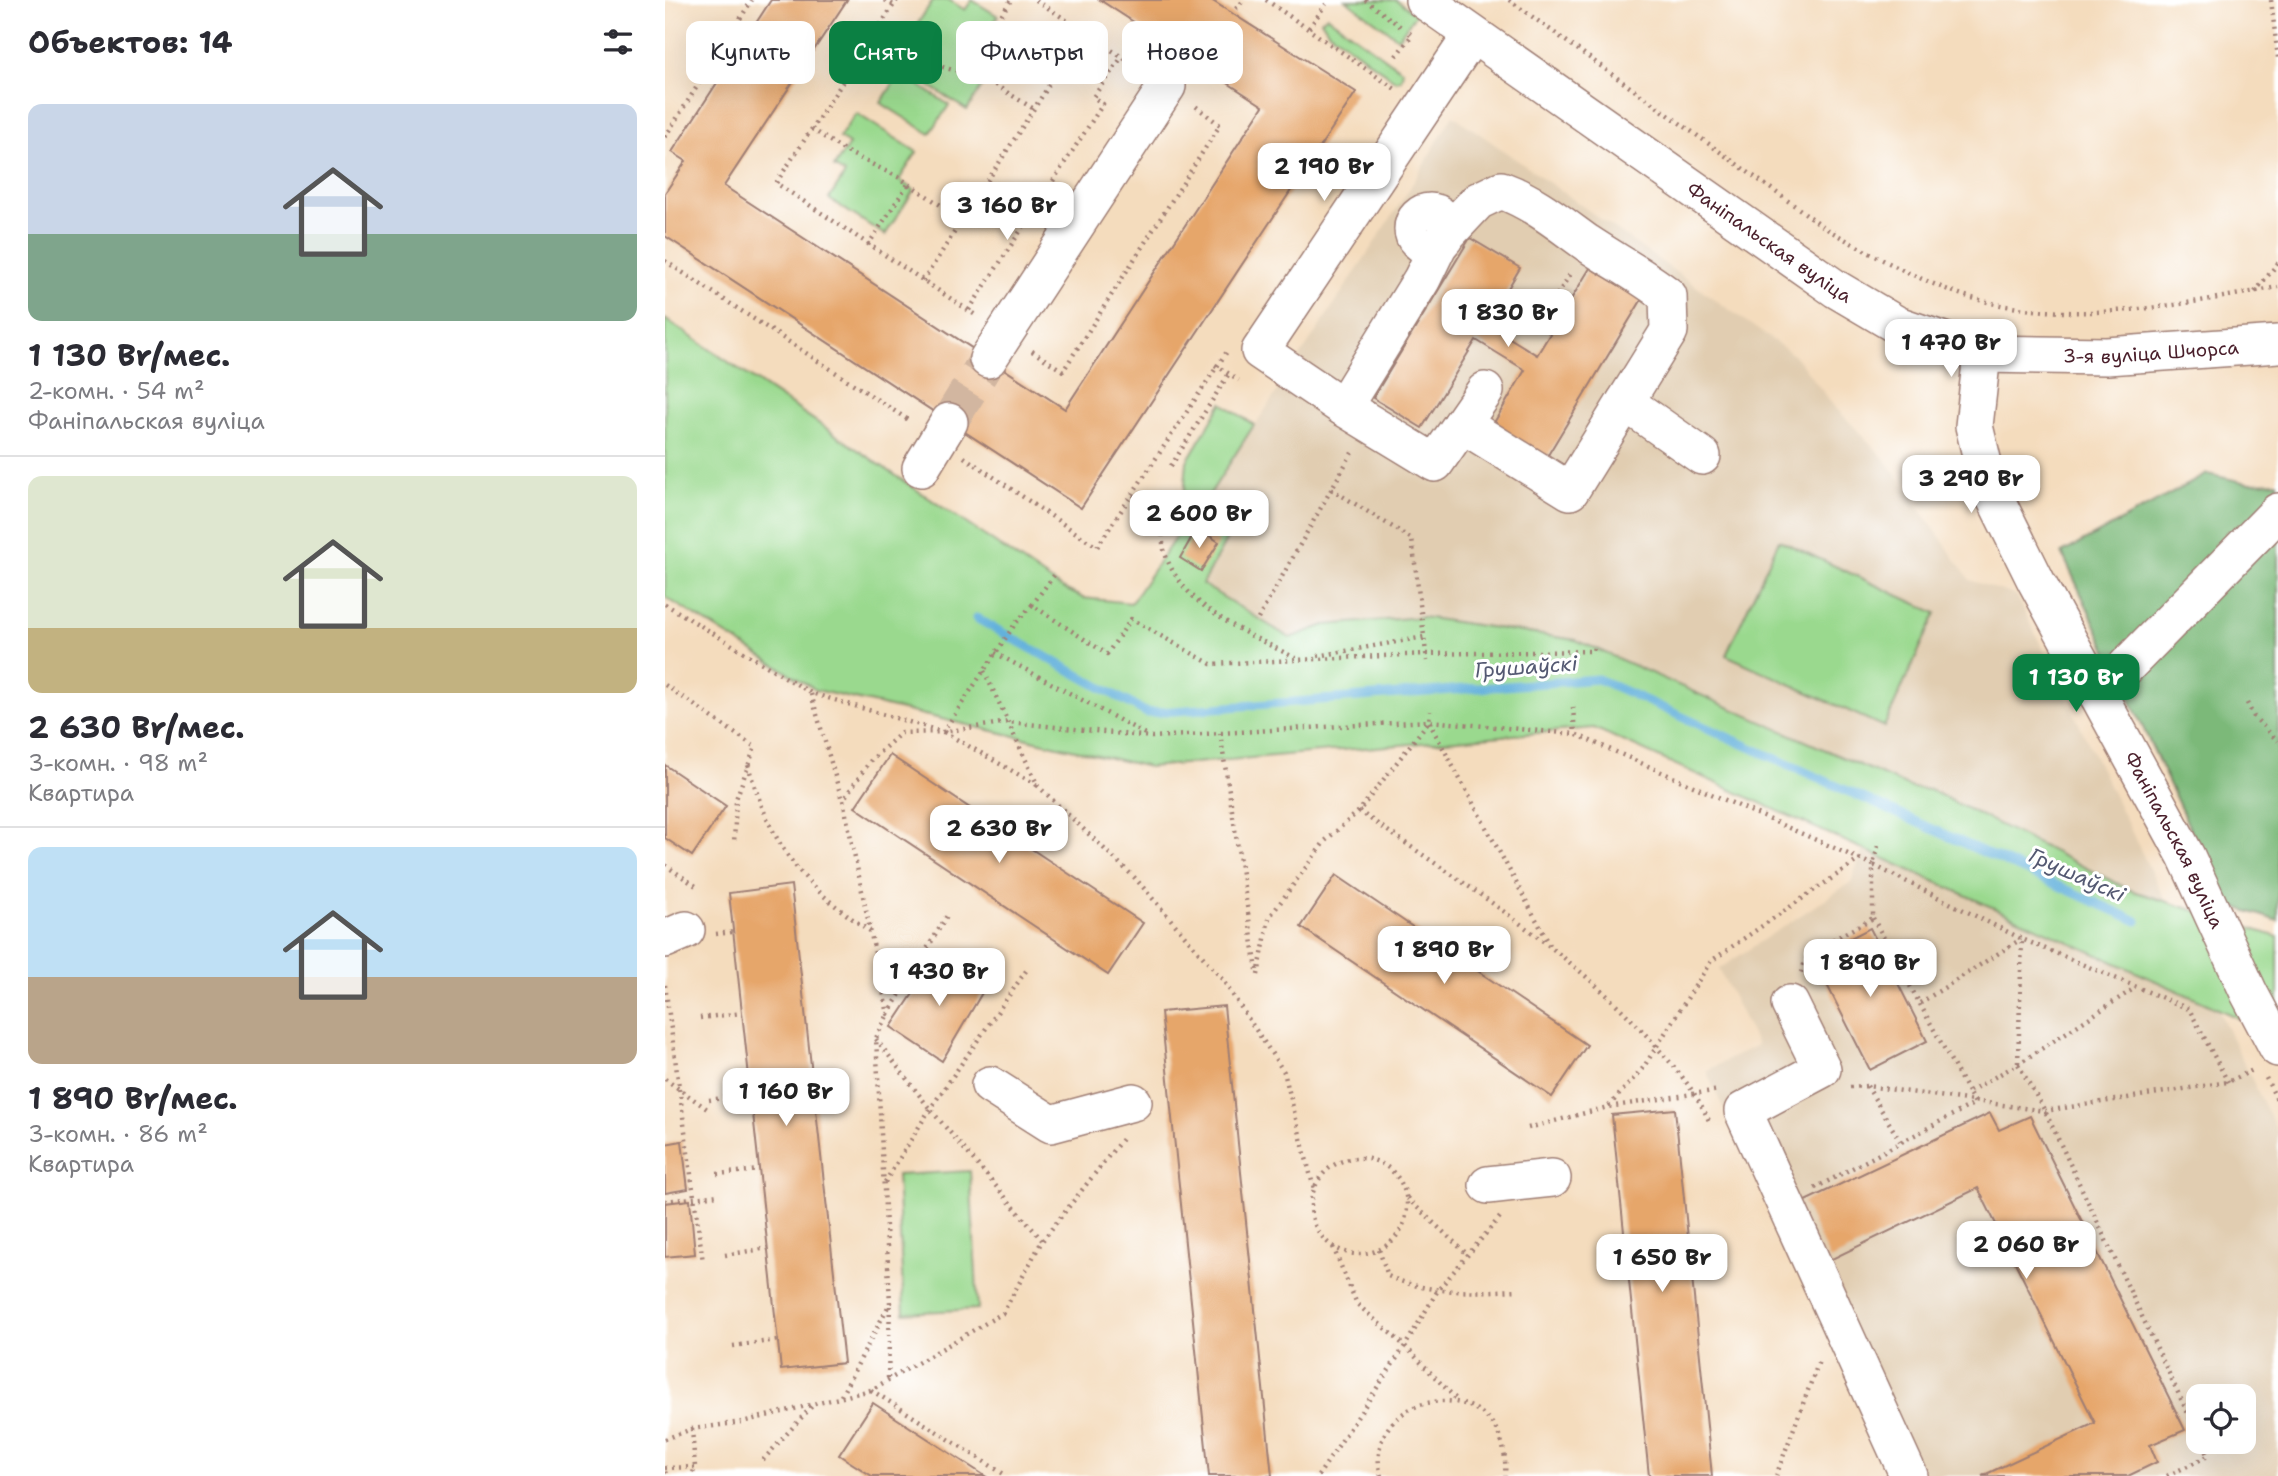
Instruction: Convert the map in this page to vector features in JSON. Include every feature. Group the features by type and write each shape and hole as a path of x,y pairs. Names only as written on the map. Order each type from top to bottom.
{"street":[{"name":"Фаніпальская вуліца","path":"1424,0 1836,289 1897,325 1983,354 1974,426 1988,484 2186,856 2249,993 2278,1048"},
{"path":"1472,35 1243,353 1436,463 1485,391"},
{"path":"988,359 1167,86"},
{"path":"1356,415 1422,279 1435,233 1478,201 1500,190 1526,199 1668,296 1669,331 1570,491 1462,424"},
{"name":"3-я вуліца Шчорса","path":"1983,354 2107,356 2278,344"},
{"path":"1625,402 1702,456"},
{"path":"2098,695 2278,512"},
{"path":"1790,1004 1822,1069 1743,1111 1909,1476"},
{"path":"990,1085 1051,1124 1133,1102"},
{"path":"1495,1199 1552,1178"}],"path":[{"path":"665,137 752,0"},
{"path":"883,21 895,3 885,0"},
{"path":"997,21 1011,0"},
{"path":"1231,14 1244,0"},
{"path":"1266,0 1403,94"},
{"path":"1365,0 1412,35 1397,56"},
{"path":"1509,0 1827,229 1873,255 1946,289 1978,299 2045,312 2122,311 2278,288"},
{"path":"2271,0 2278,58"},
{"path":"1309,28 1326,4"},
{"path":"969,310 1103,104 1093,97 1122,57"},
{"path":"776,183 841,84"},
{"path":"993,84 1034,109"},
{"path":"923,281 1050,84"},
{"path":"812,128 845,150 909,184 963,220"},
{"path":"869,245 909,184"},
{"path":"1543,318 1589,244"},
{"path":"665,261 936,443 1097,547 1215,365 1243,353"},
{"path":"2255,292 2278,263"},
{"path":"1487,324 1543,318"},
{"path":"1543,318 1550,334"},
{"path":"1171,466 1243,353"},
{"path":"1258,619 1331,489 1356,415"},
{"path":"1331,489 1412,539 1427,661"},
{"path":"1133,495 1162,513 1165,555 1180,581 1200,605 1299,660 1424,637"},
{"path":"943,732 1015,624 1055,574"},
{"path":"665,604 811,693 943,732 1038,786 1135,877 1222,979 1284,1072 1314,1189"},
{"path":"1032,605 1107,654 1131,619 1211,664 1426,654 1593,650"},
{"path":"995,653 1151,737"},
{"path":"984,671 1038,786"},
{"path":"665,685 755,747 736,799 734,844"},
{"path":"811,693 842,800 888,1014"},
{"path":"2246,703 2254,717 2278,741"},
{"path":"1573,707 1575,733"},
{"path":"1220,733 1258,975 1269,918 1325,841 1359,811 1429,721 1430,711"},
{"path":"842,800 871,760 901,733 943,732 1008,722 1151,737 1429,721 1575,733 1860,859 2022,939 2189,1009 2228,1082"},
{"path":"1429,721 1551,945"},
{"path":"748,765 762,812 783,851 830,904 871,932"},
{"path":"1359,811 1551,945 1629,1016 1697,1094"},
{"path":"1878,846 1873,865 1873,918 1975,1103"},
{"path":"1608,1107 1657,1047 1711,961 1860,859"},
{"path":"665,865 696,886"},
{"path":"888,1378 890,1303 876,1038 949,914"},
{"path":"1790,1004 1808,953 1873,918"},
{"path":"1920,1003 2022,939"},
{"path":"2022,939 2018,1064 2045,1111 2186,1410"},
{"path":"876,958 919,985"},
{"path":"884,1184 930,1109 1028,968"},
{"path":"665,985 703,1262"},
{"path":"1968,1092 2018,1064 2136,988"},
{"path":"700,1018 742,1013"},
{"path":"876,1038 930,1109 1042,1241"},
{"path":"1843,1087 1867,1086 2045,1111 2228,1082 2260,1066 2278,1102"},
{"path":"665,1079 710,1111"},
{"path":"1867,1086 1900,1141"},
{"path":"1528,1128 1608,1107 1721,1090"},
{"path":"709,1100 751,1094"},
{"path":"1787,1204 1975,1103"},
{"path":"665,1439 692,1429 742,1423 871,1390 1003,1313 1042,1241 1124,1137"},
{"path":"1350,1158 1365,1158 1392,1171 1402,1184 1406,1198 1407,1214 1392,1241 1379,1250 1364,1254 1348,1253 1332,1246 1321,1235 1313,1221 1311,1205 1314,1189 1322,1175 1334,1164 1350,1158"},
{"path":"717,1174 759,1170"},
{"path":"665,1201 719,1195"},
{"path":"1406,1198 1468,1255"},
{"path":"1318,1476 1405,1346 1438,1290 1468,1255 1495,1199"},
{"path":"1332,1246 1357,1304 1405,1346 1458,1401"},
{"path":"725,1255 768,1248"},
{"path":"1379,1250 1388,1276 1406,1285 1438,1290 1519,1290"},
{"path":"840,1398 890,1303"},
{"path":"733,1346 778,1340"},
{"path":"1776,1476 1822,1353"},
{"path":"871,1390 1007,1476"},
{"path":"1381,1476 1380,1451 1387,1432 1400,1415 1417,1404 1437,1399 1458,1401 1476,1408 1491,1421 1501,1438 1506,1457 1505,1476"},
{"path":"763,1460 813,1405"},
{"path":"692,1429 695,1467 692,1476"},
{"path":"2167,1476 2208,1456 2207,1454"},
{"path":"666,1472 695,1467"}],"shaded area":[{"path":"1453,115 1795,356 1835,407 1886,460 1970,580 2017,596 2278,1133 2278,1476 1896,1476 1706,1071 1757,1045 1719,969 1851,882 1863,849 1601,731 1600,650 1576,640 1422,617 1325,625 1290,639 1202,584 1239,517 1208,497 1407,193"}],"green space":[{"path":"933,0 949,0 965,10 972,0 998,16 995,21 956,21 956,84 984,84 967,110 927,84 942,84 942,21 919,21"},
{"path":"1346,0 1396,0 1416,14 1398,38"},
{"path":"1327,16 1403,71 1401,79 1396,81 1328,31 1321,20"},
{"path":"893,84 917,84 949,105 930,134 881,103"},
{"path":"856,113 917,152 899,180 914,190 885,235 829,199 845,174 834,167 849,144 839,138"},
{"path":"665,319 1060,587 1083,598 1131,603 1181,529 1187,461 1222,403 1254,425 1208,497 1239,517 1202,584 1290,638 1325,625 1422,617 1576,640 1912,788 1930,790 2130,890 2278,937 2278,1036 1594,728 1149,767 816,690 665,597"},
{"path":"2207,474 2248,483 2278,482 2278,921 2225,904 2062,553"},
{"path":"1779,540 1936,613 1884,727 1726,655"},
{"path":"970,1171 978,1309 904,1313 897,1175"}],"building":[{"path":"771,0 847,0 833,21 829,21 829,27 815,48 815,21 757,21"},
{"path":"1100,0 1211,0 1356,92 1081,508 665,236 665,193 686,161 672,152 716,84 791,84 724,186 1065,409 1263,106 1229,84 1243,84 1243,21 1132,21"},
{"path":"1470,238 1520,268 1487,324 1537,355 1590,268 1642,299 1545,460 1491,428 1525,370 1476,340 1422,428 1373,398"},
{"path":"1197,528 1219,542 1201,571 1180,558"},
{"path":"890,755 1143,923 1108,975 855,807"},
{"path":"665,765 726,806 692,856 665,838"},
{"path":"1336,875 1587,1045 1552,1097 1301,927"},
{"path":"791,885 844,1363 781,1370 729,893"},
{"path":"1870,928 1927,1041 1870,1070 1813,957"},
{"path":"938,956 986,986 942,1061 891,1027"},
{"path":"1224,1006 1272,1476 1209,1476 1161,1012"},
{"path":"1675,1109 1712,1476 1649,1476 1612,1115"},
{"path":"1990,1113 1999,1130 2030,1116 2185,1430 2150,1445 2157,1462 2128,1476 1982,1476 2095,1423 1978,1188 1830,1260 1803,1202"},
{"path":"682,1141 688,1189 665,1193 665,1144"},
{"path":"690,1200 695,1254 665,1257 665,1203"},
{"path":"873,1403 985,1476 872,1476 839,1455"}],"waterway":[{"name":"Грушаўскі","path":"976,618 1147,713 1598,679 2137,921"}],"tunnel":[{"path":"949,422 988,359"}]}
